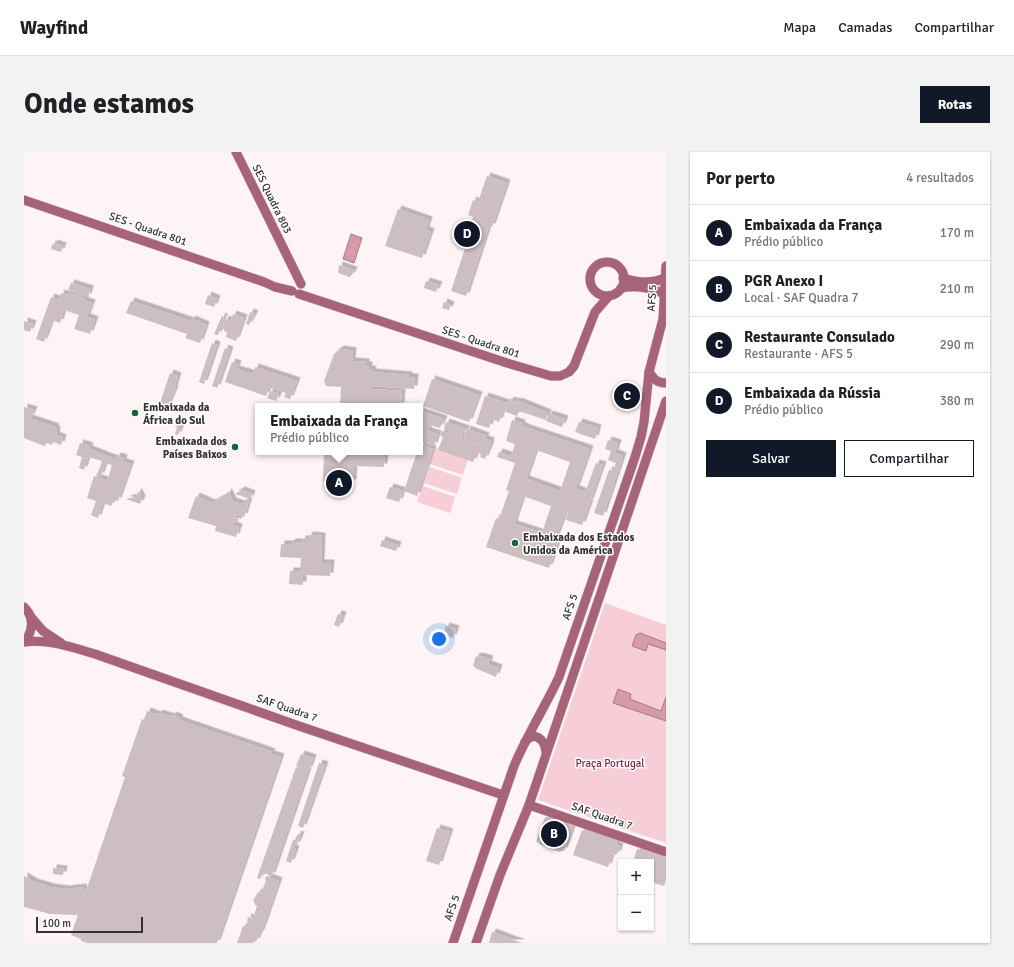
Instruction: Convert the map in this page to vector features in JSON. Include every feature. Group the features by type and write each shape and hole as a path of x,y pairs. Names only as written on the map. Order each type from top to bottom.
{"street":[{"name":"SES Quadra 803","path":"236,152 287,257 297,288"},
{"name":"SES - Quadra 801","path":"24,200 264,282 297,288 324,302 507,363 551,376 560,376 569,372 574,366 595,312 609,296"},
{"path":"606,262 616,265 620,269 623,278 621,288 616,293 609,296 601,295 592,288 590,274 595,266 606,262"},
{"name":"AFS 5","path":"453,943 503,795 522,746 545,706 559,676 635,457 644,422 649,372 663,319 666,266"},
{"path":"623,278 637,282 652,283 665,278"},
{"path":"621,288 632,286 647,287 664,294"},
{"name":"SES - Quadra 801","path":"592,288 595,312"},
{"path":"649,372 653,379 658,383 666,383"},
{"path":"476,943 500,875 529,805 666,401"},
{"name":"SAF Quadra 7","path":"24,607 44,631 62,644"},
{"path":"24,642 29,637 32,630 30,616"},
{"name":"SAF Quadra 7","path":"24,642 36,640 62,644 95,654 503,795"},
{"path":"522,746 532,737 538,738 545,744 546,754"},
{"name":"SAF Quadra 7","path":"529,805 666,852"}],"green space":[{"path":"436,448 468,459 463,475 430,464"},
{"path":"430,467 462,478 457,494 424,483"},
{"path":"423,486 455,497 450,513 417,502"},
{"name":"Praça Portugal","path":"605,603 666,625 666,843 538,800"}],"shaded area":[{"path":"351,234 362,238 354,263 343,259"},
{"path":"640,633 666,643 666,650 648,644 646,651 632,646 636,635"},
{"path":"618,689 631,694 630,699 661,711 666,697 666,721 613,703"}],"building":[{"path":"487,176 507,183 492,227 489,226 466,296 451,291 474,221 472,220 473,217 468,215 473,200 478,202"},
{"path":"398,209 429,220 426,230 431,232 422,258 385,246"},
{"path":"54,243 63,246 61,252 51,249 52,244 54,245"},
{"path":"339,265 354,270 352,275 350,277 338,273"},
{"path":"426,281 439,285 436,292 424,288"},
{"path":"71,283 90,289 88,297 81,294 80,297 86,299 85,301 92,303 87,317 95,320 90,334 74,329 79,315 64,310 60,323 52,320 44,342 36,339 51,297 59,300 61,293 75,295 76,292 68,290"},
{"path":"208,295 217,299 214,307 205,304"},
{"path":"131,301 191,321 192,319 206,325 200,343 185,338 187,334 126,313"},
{"path":"444,302 451,305 449,310 442,308"},
{"path":"250,312 255,314 249,325 246,324"},
{"path":"233,314 244,318 236,341 226,337 227,332 222,329 225,319 231,321"},
{"path":"222,316 224,317 218,335 214,334"},
{"path":"24,321 33,324 30,332 24,330"},
{"path":"212,343 217,345 204,384 199,382"},
{"path":"225,348 230,350 217,388 212,386"},
{"path":"342,349 353,351 352,361 366,362 366,365 369,365 369,369 373,369 372,372 409,375 409,377 415,377 414,389 372,386 372,389 402,391 401,403 340,403 341,387 326,386 324,381 334,354"},
{"path":"232,362 238,364 236,369 253,374 255,367 297,381 290,399 284,397 286,393 269,387 266,396 225,382"},
{"path":"170,373 178,376 175,389 168,406 160,403"},
{"path":"432,379 479,395 469,422 423,406"},
{"path":"627,388 627,391 637,395 635,402 632,401 631,403 623,401"},
{"path":"270,391 279,394 276,401 267,398"},
{"path":"485,396 506,403 499,422 492,419 489,428 476,424"},
{"path":"510,400 518,401 548,413 546,420 519,411 517,416 506,412 506,410 504,410 507,402 509,403"},
{"path":"24,407 34,410 29,418 56,427 56,435 63,438 61,445 53,442 52,445 47,443 44,446 24,438"},
{"path":"423,412 444,419 440,428 430,425 428,431 438,434 434,446 423,442"},
{"path":"549,414 565,419 562,427 546,421"},
{"path":"512,420 522,423 521,425 527,428 590,449 576,489 585,493 596,463 603,465 590,502 583,499 584,495 581,503 583,500 590,503 582,525 566,520 568,512 566,511 556,538 559,539 549,568 486,547 496,518 499,519 509,491 506,490 515,463 497,457 499,452 511,456 515,444 506,441","holes":["536,450 570,462 560,491 526,479","523,496 551,506 542,533 514,524"]},
{"path":"178,421 183,422 178,435 175,434 177,427 174,426 177,426"},
{"path":"446,422 466,429 464,435 454,433 463,436 462,440 479,446 481,449 482,446 464,439 467,429 486,436 485,439 491,441 491,444 485,459 480,457 481,454 477,452 473,462 438,450 443,437 440,436 442,431 450,433 451,431 444,428"},
{"path":"579,422 598,428 595,439 575,432"},
{"path":"608,440 618,443 615,453 623,456 603,516 594,513 609,470 613,471 616,463 608,460 611,451 605,449"},
{"path":"80,443 90,446 89,449 115,459 117,456 124,458 123,462 131,464 118,501 114,500 111,506 103,503 98,518 91,515 96,501 87,498 94,476 107,481 112,465 105,463 101,476 97,475 102,461 88,457 84,470 79,468 82,457 76,455"},
{"path":"423,445 433,449 417,496 404,491 416,455 423,455"},
{"path":"324,455 385,455 384,467 354,466 353,483 323,481"},
{"path":"390,487 403,491 399,502 386,498"},
{"path":"242,490 252,494 250,499 235,494"},
{"path":"138,491 142,499 140,504 126,499 136,497"},
{"path":"228,491 233,501 241,504 249,500 244,517 236,514 235,518 239,519 238,522 234,521 232,525 239,527 236,537 215,531 216,526 188,518 196,496 212,503 227,495"},
{"path":"309,535 322,536 321,563 331,563 330,576 303,575 303,585 289,584 290,571 300,571 301,558 280,557 281,544 302,542 302,539 308,539"},
{"path":"382,540 398,545 396,551 380,546"},
{"path":"338,614 343,615 339,627 334,625"},
{"path":"446,626 456,629 453,638 443,634"},
{"path":"476,656 490,659 488,664 499,668 496,677 473,666"},
{"path":"147,711 158,715 159,713 172,717 173,715 180,718 179,720 272,752 271,754 281,757 217,943 87,943 71,935 78,915 50,914 24,907 24,876 34,882 51,887 66,889 83,887 85,894 125,777 122,776 142,719 144,720"},
{"path":"301,754 313,758 309,770 296,766"},
{"path":"319,763 325,765 303,828 298,826"},
{"path":"296,767 308,771 272,876 263,873 260,879 257,878"},
{"path":"549,816 570,824 573,827 564,851 560,852 536,842 545,817 548,818"},
{"path":"437,828 450,832 439,865 426,861"},
{"path":"582,830 617,842 616,845 620,846 618,853 613,856 613,852 608,867 573,855"},
{"path":"298,834 301,835 297,845 294,844 293,848 296,849 291,863 286,861 293,840 295,840"},
{"path":"637,849 666,858 666,880 664,886 654,883 654,859 634,859"},
{"path":"53,868 64,869 63,875 53,874"},
{"path":"266,876 279,881 261,933 256,942 237,943 243,926 245,926 246,923 251,924 247,921 248,917 253,919 257,906 253,901 258,892 261,894"},
{"path":"492,932 522,943 489,943"}],"place":[{"name":"Embaixada da Rússia","path":"467,234"},
{"name":"Restaurante Consulado","path":"627,396"},
{"name":"Embaixada da África do Sul","path":"135,413"},
{"name":"Embaixada dos Países Baixos","path":"235,447"},
{"name":"Embaixada da França","path":"339,483"},
{"name":"Embaixada dos Estados Unidos da América","path":"515,543"},
{"name":"PGR Anexo I","path":"554,834"}]}
